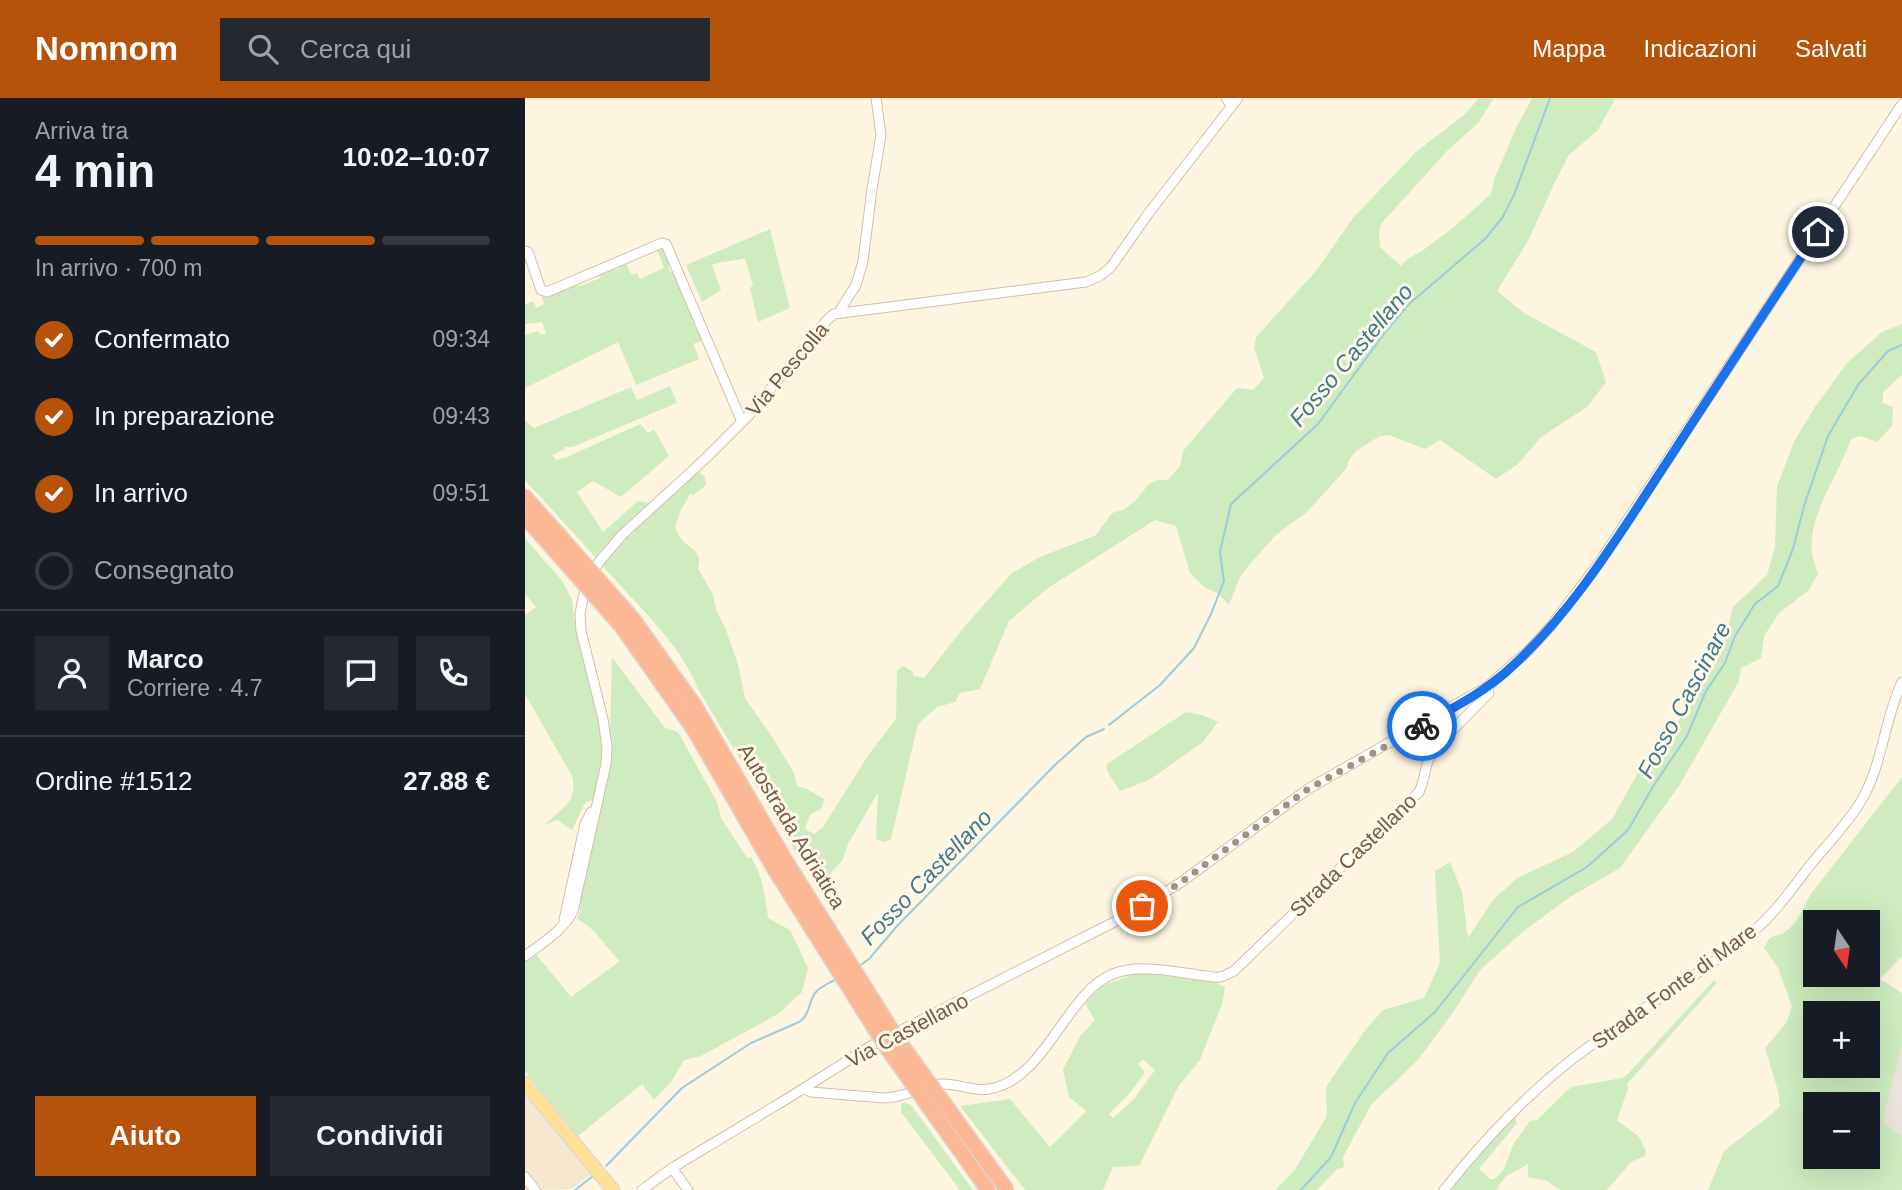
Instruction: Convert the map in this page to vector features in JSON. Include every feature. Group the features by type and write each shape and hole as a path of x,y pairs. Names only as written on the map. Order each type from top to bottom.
{"highway":[{"name":"Autostrada Adriatica","path":"525,496 554,539 628,623 781,866 898,1040 1006,1190"},
{"name":"Autostrada Adriatica","path":"525,517 554,539"},
{"name":"Autostrada Adriatica","path":"781,866 887,1048 988,1190"}],"main road":[{"path":"525,1083 613,1190"}],"street":[{"path":"839,312 856,285 863,261 881,135 876,98"},
{"name":"Via Pescolla","path":"525,956 563,924 585,824 595,809 606,764 607,738 581,631 580,614 583,597 599,562 622,534 743,422 827,320 839,312 1086,282 1100,276 1111,267 1232,101"},
{"name":"Strada Castellano","path":"1180,883 1308,789 1488,686 1541,638 1601,560 1902,104"},
{"path":"525,251 528,252 541,290 547,292 662,243 666,244 743,422"},
{"name":"Strada Fonte di Mare","path":"1444,1190 1515,1107 1572,1059 1748,936 1775,909 1857,808 1870,787 1879,764 1893,702 1902,682"},
{"name":"Strada Castellano","path":"804,1089 811,1093 895,1098 938,1084 958,1085 976,1090 991,1089 1028,1067 1047,1047 1087,993 1113,974 1135,969 1219,977 1234,971 1419,792 1423,784 1426,761 1433,750 1489,693 1488,686"},
{"name":"Via Castellano","path":"642,1190 672,1168 874,1044 1124,917 1180,883"},
{"path":"672,1168 688,1190"},
{"path":"525,1177 535,1190"}],"shaded area":[{"path":"1902,1047 1902,1135 1884,1124"},
{"path":"525,1090 593,1173 571,1189 525,1190"}],"green space":[{"path":"1479,98 1494,98 1478,123 1447,151 1381,224 1380,247 1401,266 1454,227 1491,194 1494,180 1516,128 1532,98 1616,98 1597,131 1569,155 1528,241 1497,291 1524,313 1596,352 1606,382 1587,407 1541,437 1518,464 1496,479 1440,440 1425,449 1389,435 1380,436 1356,451 1346,469 1307,512 1277,534 1249,565 1240,577 1229,605 1190,573 1176,526 1155,520 1048,588 1009,621 980,689 960,693 955,702 937,707 918,724 891,839 884,842 876,839 878,792 848,844 842,861 817,888 681,657 656,624 603,566 617,544 698,471 705,477 706,485 694,495 690,494 675,527 682,540 698,556 698,568 713,595 738,664 745,698 794,773 797,786 824,799 822,808 810,815 805,829 814,834 823,827 869,754 896,719 897,670 904,666 913,672 914,676 924,678 964,627 1012,573 1040,557 1096,535 1112,513 1123,510 1135,501 1149,484 1157,480 1168,480 1180,466 1183,451 1237,388 1253,390 1264,378 1254,348 1256,337 1316,271 1353,218 1416,152 1465,114"},
{"path":"770,229 790,308 758,322 750,288 753,285 745,258 712,265 721,290 702,302 686,265"},
{"path":"660,247 665,248 672,264 668,266 670,272 675,273 703,340 693,344 699,359 636,385 618,342 525,388 525,335 538,331 540,335 546,333 542,322 525,324 525,305 533,301 536,308 544,304 542,297 577,282 580,286 600,278 598,273 613,267 615,270 620,268 619,264","holes":["657,250 664,268 640,279 637,273 631,275 626,262"]},
{"path":"1902,324 1902,375 1883,392 1883,403 1893,407 1892,426 1877,442 1861,436 1851,439 1815,523 1812,553 1818,574 1808,591 1780,612 1764,636 1761,658 1741,668 1739,681 1679,786 1620,868 1570,897 1525,930 1480,970 1418,1060 1371,1105 1343,1157 1344,1167 1337,1169 1317,1190 1275,1190 1294,1171 1327,1116 1326,1087 1366,1029 1383,1010 1424,998 1440,963 1435,871 1450,862 1462,892 1468,938 1493,900 1517,878 1573,852 1612,819 1639,771 1681,717 1685,699 1699,673 1723,645 1733,607 1767,575 1775,547 1777,486 1795,440 1847,363 1882,332"},
{"path":"670,386 677,403 572,447 565,447 552,455 556,460 567,457 640,424 648,433 654,429 669,456 621,497 593,481 577,492 603,532 638,501 650,503 596,558 525,480 525,420 534,428 631,387 637,400"},
{"path":"525,538 562,581 572,600 576,634 601,728 600,764 593,800 585,803 572,830 557,820 545,825 567,804 574,785 572,776 525,694 525,615 536,607 525,594"},
{"path":"612,657 665,728 678,732 717,802 721,818 747,858 751,857 755,864 763,887 768,918 790,930 808,968 802,992 778,1014 701,1056 684,1060 671,1082 654,1100 642,1084 578,1136 525,1071 525,961 535,953 571,997 620,961 595,933 577,919 609,774"},
{"path":"1186,712 1218,722 1203,742 1149,780 1120,791 1107,771 1107,764"},
{"path":"1902,777 1902,956 1880,979 1902,993 1902,1047 1884,1124 1902,1135 1902,1190 1708,1190 1724,1151 1780,1106 1765,1048 1787,1022 1792,1006 1778,968 1764,948 1771,938 1793,925 1810,895"},
{"path":"1134,974 1153,974 1216,983 1225,987 1222,1004 1200,1060 1178,1087 1139,1166 1113,1167 1103,1190 1025,1190 960,1106 1010,1099 1050,1147 1086,1111 1069,1097 1063,1069 1081,1035 1095,1020 1085,1003 1102,986","holes":["1143,1059 1155,1070 1134,1099 1113,1118 1109,1114 1144,1074 1138,1064"]},
{"path":"1714,980 1717,983 1627,1084 1628,1089 1617,1120 1639,1137 1646,1151 1645,1156 1631,1162 1607,1190 1560,1190 1547,1181 1528,1177 1528,1164 1505,1177 1496,1190 1451,1190 1513,1116 1517,1123 1479,1169 1490,1179 1503,1171 1513,1145 1530,1121 1537,1120 1571,1087 1627,1075"},
{"path":"904,1102 911,1105 973,1190 960,1190 901,1112"}],"waterway":[{"name":"Fosso Castellano","path":"1109,725 1160,685 1194,648 1224,581 1220,552 1231,504 1318,424 1409,304 1485,239 1502,218 1514,195 1550,98"},
{"name":"Fosso Cascinare","path":"1301,1190 1331,1157 1355,1103 1388,1053 1435,1012 1518,907 1587,867 1628,830 1687,736 1706,691 1725,663 1735,636 1755,604 1778,586 1793,549 1804,506 1828,436 1858,385 1888,351 1902,345"},
{"name":"Fosso Castellano","path":"859,966 869,959 898,925 1055,765 1086,737 1104,729"},
{"name":"Fosso Castellano","path":"606,1166 682,1088 751,1043 799,1022 806,1015 816,992 836,979"},
{"name":"Fosso Castellano","path":"575,1190 593,1176"}],"way so far":[{"path":"1142,906 1180,883 1308,789 1422,726"}],"route":[{"path":"1422,726 1488,686 1506,672 1551,626 1627,523 1818,232"}]}
